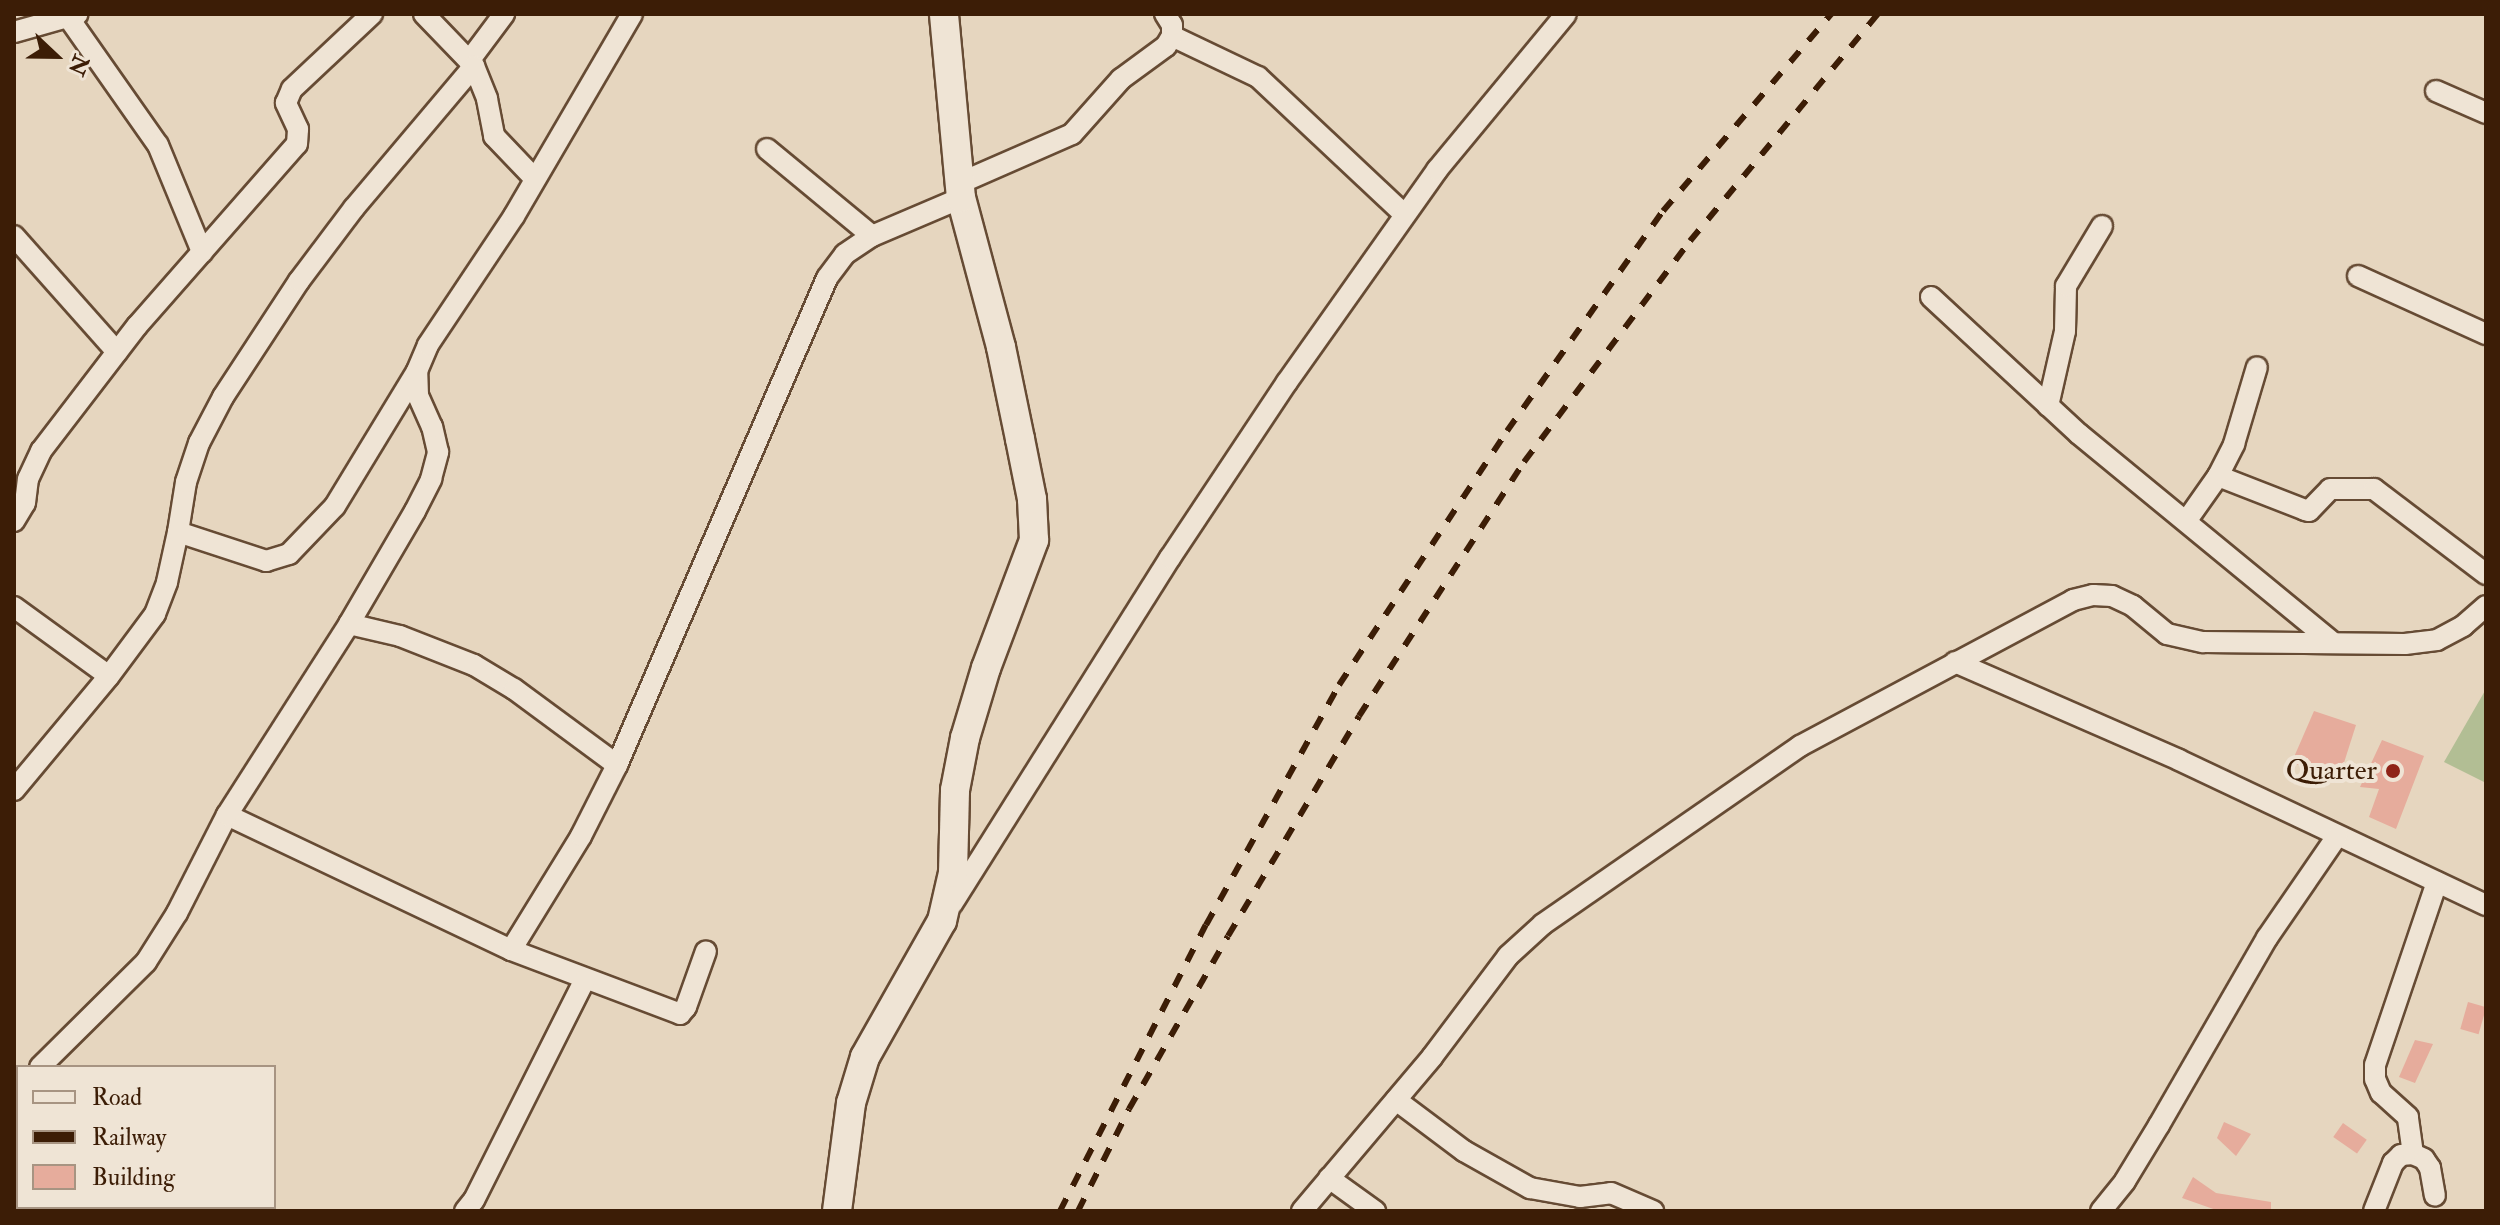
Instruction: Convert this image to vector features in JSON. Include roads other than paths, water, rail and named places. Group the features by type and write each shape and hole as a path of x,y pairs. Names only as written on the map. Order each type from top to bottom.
{"main road":[{"path":"837,1211 851,1103 865,1057 942,921 953,873 955,790 965,738 986,668 1034,540 1032,499 1007,378 960,190 944,14"}],"street":[{"path":"14,521 25,503 33,464 117,352 297,144 298,129 286,103 292,89 372,14"},
{"path":"424,14 472,64 487,99 494,136 535,179"},
{"path":"14,790 109,676 155,614 167,582 186,482 199,443 223,397 299,281 354,208 472,64 504,14"},
{"path":"178,532 266,561 289,554 335,506 417,371 446,315 514,216 579,110 632,14"},
{"path":"511,950 581,836 617,765 827,278 845,254 872,236 1072,134 1121,79 1166,46 1172,36 1172,25 1165,14"},
{"path":"942,921 1170,558 1404,214 1566,14"},
{"path":"14,32 73,15 158,145 202,252"},
{"path":"1172,36 1258,77 1404,214"},
{"path":"2436,91 2486,113"},
{"path":"767,149 872,236"},
{"path":"2048,406 2065,331 2066,286 2102,226"},
{"path":"14,236 117,352"},
{"path":"2358,276 2486,334"},
{"path":"1931,297 2048,406 2331,641"},
{"path":"2187,520 2218,476 2234,444 2257,367"},
{"path":"42,1065 146,962 177,913 227,815 349,624 431,479 438,452 418,395 417,371"},
{"path":"2218,476 2309,511 2330,489 2374,489 2486,574"},
{"path":"1302,1211 1396,1100 1508,956 1543,924 1800,746 2073,600 2093,595 2112,596 2133,606 2167,634 2183,640 2405,644 2437,640 2463,626 2486,606"},
{"path":"14,607 109,676"},
{"path":"349,624 400,636 474,665 514,689 617,765"},
{"path":"1955,662 2179,760 2486,905"},
{"path":"227,815 511,950 680,1014 706,951"},
{"path":"2101,1211 2153,1137 2267,938 2337,836"},
{"path":"2435,1196 2430,1168 2413,1154 2408,1117 2381,1093 2375,1079 2375,1065 2437,882"},
{"path":"465,1211 474,1200 585,979"},
{"path":"1396,1100 1464,1151 1530,1188 1580,1197 1611,1193 1653,1211"},
{"path":"2374,1211 2393,1163 2401,1155 2413,1154"},
{"path":"1329,1178 1375,1211"}],"railway":[{"path":"1060,1211 1206,925 1339,685 1507,431 1663,211 1831,14"},
{"path":"1078,1211 1129,1109 1359,716 1524,462 1690,241 1878,14"}],"place":[{"name":"Quarter","path":"2393,771"}]}
